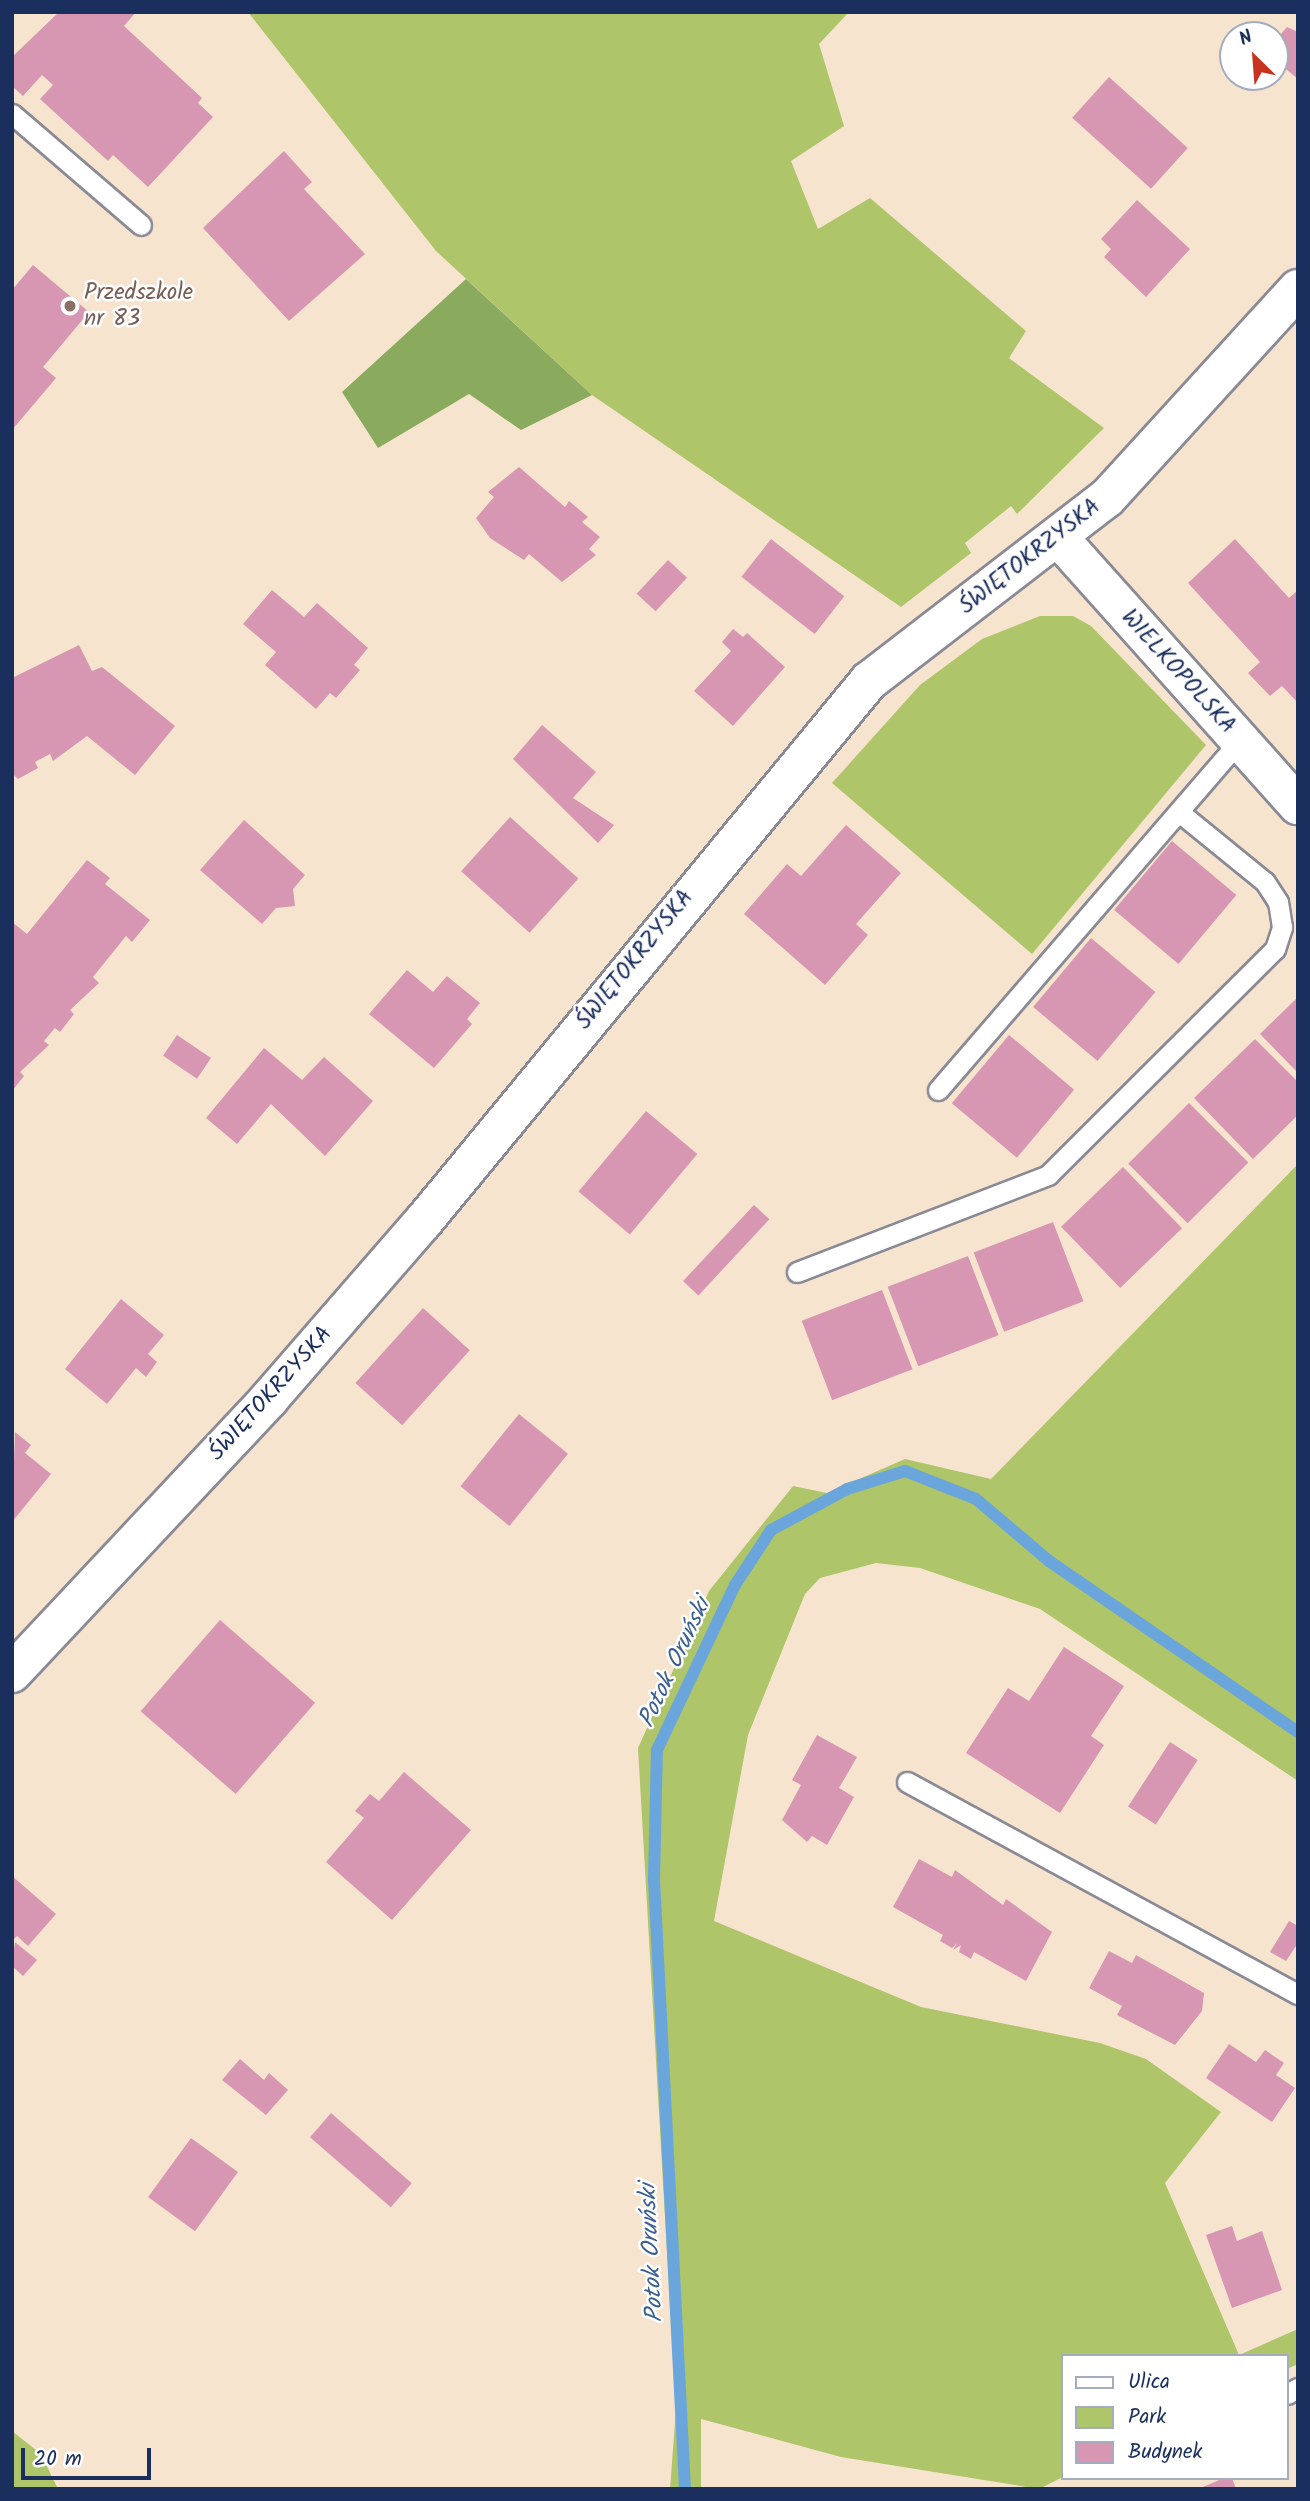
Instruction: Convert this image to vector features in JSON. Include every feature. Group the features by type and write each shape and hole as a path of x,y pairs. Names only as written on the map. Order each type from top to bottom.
{"main road":[{"name":"ŚWIĘTOKRZYSKA","path":"12,1673 269,1399 423,1222 869,681 1058,537 1127,478 1298,289"},
{"name":"WIELKOPOLSKA","path":"1058,537 1298,806"}],"lane":[{"path":"12,114 141,225"},
{"path":"938,1090 1239,741"},
{"path":"797,1272 1048,1175 1275,950 1282,927 1278,902 1265,882 1179,812"},
{"path":"908,1782 1298,1994"}],"green space":[{"path":"248,12 849,12 819,44 844,126 791,161 818,229 870,198 1026,331 1009,358 1104,428 1017,514 1011,506 965,543 971,553 901,607 592,395 436,251"},
{"path":"466,279 592,395 521,430 469,394 378,448 342,392"},
{"path":"1040,616 1073,616 1091,626 1206,745 1032,954 832,783 920,685 982,639"},
{"path":"1298,1164 1298,1781 1040,1609 920,1568 876,1563 820,1578 805,1594 748,1735 714,1921 921,2007 1100,2043 1146,2059 1221,2112 1165,2183 1239,2354 1062,2354 1062,2478 1039,2489 841,2457 701,2419 701,2489 670,2489 676,2409 638,1748 709,1591 793,1486 827,1493 905,1459 991,1479"},
{"path":"1298,2329 1298,2364 1289,2368 1289,2354 1241,2354"},
{"path":"12,2431 41,2454 58,2489 12,2489"}],"building":[{"path":"59,12 136,12 124,26 202,98 198,103 213,117 148,187 113,155 108,161 40,99 53,85 42,75 23,96 12,86 12,57"},
{"path":"1289,28 1298,32 1298,79 1289,72"},
{"path":"1109,77 1188,148 1151,189 1072,118"},
{"path":"284,151 312,182 304,189 365,254 289,321 203,228"},
{"path":"1137,200 1190,249 1146,297 1104,257 1111,249 1101,239"},
{"path":"33,265 89,312 43,367 56,378 12,430 12,290"},
{"path":"519,467 565,507 569,501 588,517 582,522 600,537 589,549 596,555 562,582 529,554 524,560 490,538 476,518 494,497 488,492"},
{"path":"771,539 844,596 815,634 741,577"},
{"path":"1235,539 1289,598 1298,590 1298,703 1282,686 1270,696 1248,673 1260,662 1188,583"},
{"path":"668,560 687,578 656,611 637,594"},
{"path":"272,590 304,617 317,603 368,648 354,665 360,670 336,698 330,693 316,709 265,665 276,652 243,624"},
{"path":"733,629 743,637 747,633 785,667 733,726 694,691 731,651 722,642"},
{"path":"79,645 92,671 102,667 175,726 135,775 87,736 53,761 50,754 35,762 38,768 18,779 12,773 12,678"},
{"path":"542,725 596,772 573,798 614,825 598,843 513,759"},
{"path":"510,817 578,879 530,933 461,871"},
{"path":"244,820 305,875 293,889 295,906 276,908 262,924 200,870"},
{"path":"846,825 901,873 856,924 868,935 825,985 744,914 787,864 801,876"},
{"path":"1172,841 1236,895 1178,964 1114,910"},
{"path":"87,860 110,878 105,884 150,920 132,942 126,936 93,977 99,983 70,1010 74,1014 60,1032 55,1028 44,1041 49,1045 20,1072 24,1076 12,1091 12,922 27,934"},
{"path":"1091,938 1155,992 1097,1061 1033,1007"},
{"path":"407,970 433,992 447,976 480,1003 467,1019 472,1024 434,1068 369,1014"},
{"path":"1298,997 1298,1073 1260,1034"},
{"path":"177,1035 211,1058 197,1079 163,1056"},
{"path":"1009,1035 1074,1090 1017,1158 952,1103"},
{"path":"1255,1039 1298,1082 1298,1115 1253,1159 1194,1098"},
{"path":"264,1048 302,1080 324,1057 373,1101 325,1156 271,1104 237,1144 206,1118"},
{"path":"1189,1103 1248,1162 1188,1223 1128,1164"},
{"path":"646,1111 697,1154 630,1235 579,1191"},
{"path":"1123,1167 1182,1228 1120,1288 1061,1227"},
{"path":"754,1205 769,1219 698,1295 683,1281"},
{"path":"1053,1222 1083,1301 1004,1332 974,1252"},
{"path":"968,1256 998,1335 918,1366 888,1287"},
{"path":"882,1290 912,1369 832,1400 802,1321"},
{"path":"121,1299 164,1335 148,1354 157,1362 146,1377 136,1368 107,1404 65,1369"},
{"path":"423,1308 470,1350 402,1425 355,1383"},
{"path":"519,1414 568,1454 509,1526 460,1486"},
{"path":"15,1432 31,1445 25,1453 51,1474 12,1522"},
{"path":"220,1620 315,1703 236,1794 141,1711"},
{"path":"1064,1647 1124,1686 1091,1736 1104,1745 1060,1813 966,1753 1008,1688 1029,1701"},
{"path":"817,1735 857,1757 839,1788 854,1797 827,1845 812,1836 807,1842 782,1820 801,1785 792,1780"},
{"path":"1170,1742 1198,1760 1156,1825 1128,1807"},
{"path":"404,1772 471,1830 392,1920 326,1862 364,1818 355,1811 370,1794 379,1801"},
{"path":"919,1859 952,1877 955,1870 1003,1905 1006,1899 1052,1932 1026,1981 974,1952 971,1959 959,1952 961,1945 953,1950 957,1943 952,1948 940,1941 943,1935 893,1907"},
{"path":"12,1876 56,1914 28,1946 17,1936 12,1941"},
{"path":"1289,1921 1298,1926 1298,1943 1286,1961 1270,1952"},
{"path":"15,1942 37,1960 23,1976 12,1966"},
{"path":"1109,1951 1132,1963 1136,1955 1204,1993 1202,2011 1175,2045 1117,2015 1122,2006 1089,1988"},
{"path":"1229,2044 1256,2062 1265,2050 1284,2063 1276,2075 1295,2088 1272,2122 1206,2078"},
{"path":"240,2059 264,2080 269,2073 288,2090 266,2115 222,2080"},
{"path":"331,2113 412,2183 391,2207 310,2137"},
{"path":"191,2138 238,2172 195,2231 148,2197"},
{"path":"1232,2226 1237,2241 1262,2231 1282,2290 1232,2308 1206,2235"},
{"path":"1219,2480 1233,2480 1236,2489 1198,2489"}],"waterway":[{"name":"Potok Oruński","path":"685,2489 654,1879 657,1750 735,1585 771,1530 847,1489 905,1471 976,1499 1049,1561 1298,1732"}],"place":[{"name":"Przedszkole nr 83","path":"70,306"}]}
